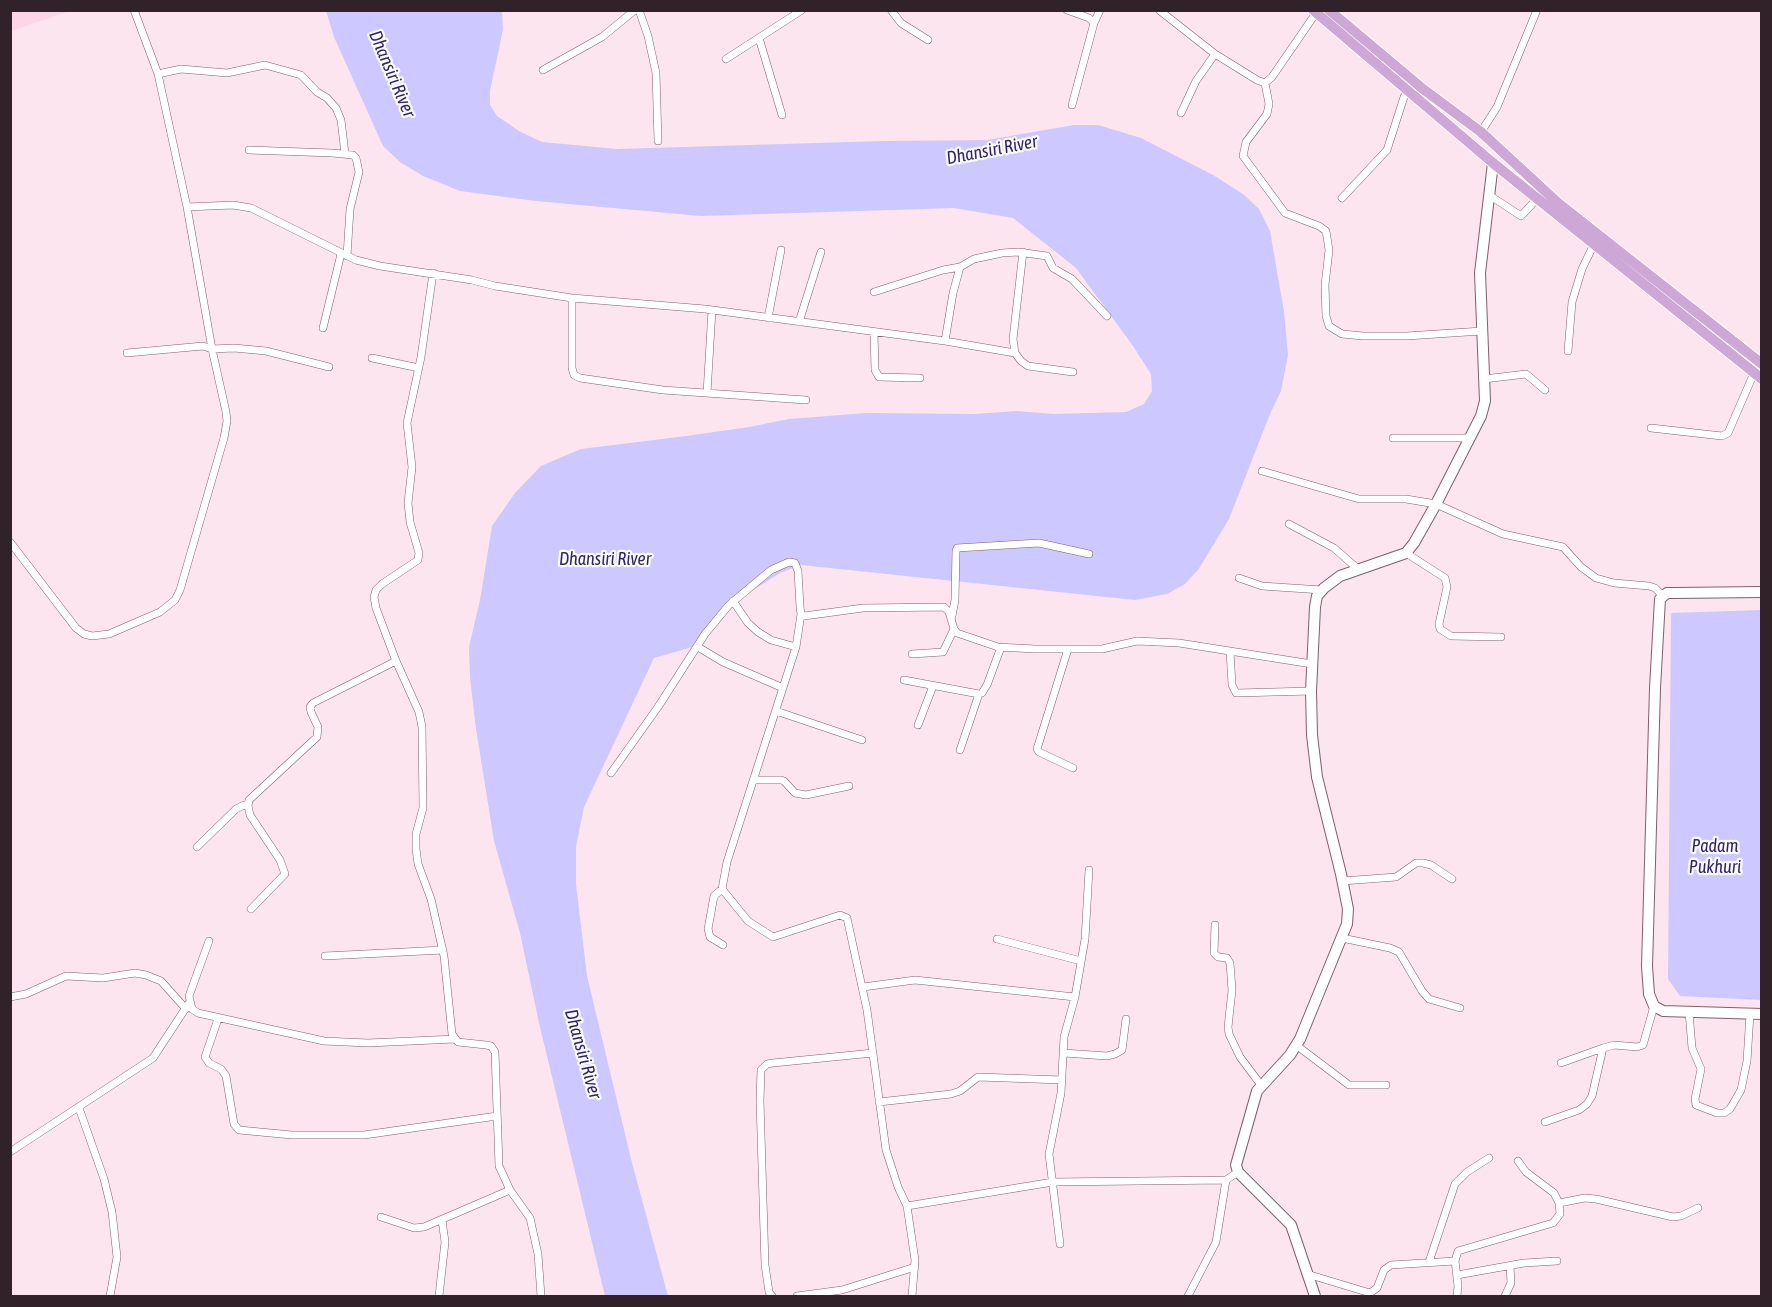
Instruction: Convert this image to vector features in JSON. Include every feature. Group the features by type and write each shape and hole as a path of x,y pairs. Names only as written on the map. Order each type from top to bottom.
{"main road":[{"path":"1329,10 1423,89 1481,132 1558,203 1759,372"},
{"path":"1314,12 1493,164 1759,372"}],"street":[{"path":"10,542 76,628 84,634 92,636 110,634 160,612 175,600 180,590 224,438 226,421 221,383 212,349 187,207 158,74 134,10"},
{"path":"543,70 602,37 637,10 648,36 656,73 658,141"},
{"path":"726,59 802,10"},
{"path":"891,10 901,23 928,40"},
{"path":"1067,10 1089,18 1094,23"},
{"path":"1072,105 1094,23 1100,10"},
{"path":"1159,10 1215,54 1265,83"},
{"path":"1481,132 1497,107 1537,10"},
{"path":"1265,83 1272,78 1314,12"},
{"path":"759,38 782,115"},
{"path":"1181,113 1196,81 1215,54"},
{"path":"158,74 181,69 227,73 265,65 301,75 336,108 341,120 345,154"},
{"path":"1265,83 1269,104 1267,114 1246,142 1243,156 1285,213 1326,231 1329,250 1325,285 1326,316 1329,326 1342,334 1363,336 1407,336 1482,331"},
{"path":"1342,198 1387,150 1402,102 1408,91"},
{"path":"249,150 345,154 356,158 359,172 350,208 344,255 322,328"},
{"path":"1315,1296 1291,1225 1238,1173 1236,1165 1255,1096 1261,1085 1290,1055 1296,1045 1342,938 1348,915 1317,777 1312,735 1311,691 1315,607 1317,596 1340,576 1406,553 1436,504 1483,408 1480,273 1493,164"},
{"path":"1489,195 1521,216 1537,199"},
{"path":"187,207 232,205 251,208 344,255 380,266 433,273 495,286 572,298 712,310 945,341 1015,353"},
{"path":"1568,351 1572,302 1582,269 1594,244"},
{"path":"768,318 781,250"},
{"path":"799,322 821,252"},
{"path":"1023,252 1013,339 1015,353 1028,366 1072,372"},
{"path":"874,292 960,267 974,259 1002,253 1023,252 1049,258 1053,268 1072,279 1107,316"},
{"path":"945,341 960,267"},
{"path":"433,273 419,368 407,423 412,466 408,503 410,522 419,553 418,561 382,584 376,590 374,597 396,661 419,712 422,728 423,808 416,834 416,849 418,864 431,899 443,950 454,1039"},
{"path":"572,298 572,368 574,375 580,378 663,390 806,400"},
{"path":"707,393 712,310"},
{"path":"874,332 875,370 879,377 920,378"},
{"path":"127,353 193,345 212,349 234,348 266,351 329,367"},
{"path":"372,358 419,368"},
{"path":"1651,428 1722,436 1728,433 1759,372"},
{"path":"1484,379 1526,374 1545,390"},
{"path":"1393,438 1470,438"},
{"path":"1262,471 1359,499 1406,499 1436,504 1503,534 1563,547 1581,567 1596,578 1614,583 1648,586 1655,588 1663,596"},
{"path":"1289,524 1334,548 1359,570"},
{"path":"951,618 955,600 957,548 1039,543 1089,554"},
{"path":"1406,553 1445,578 1446,599 1439,624 1440,629 1451,636 1501,637"},
{"path":"611,773 705,634 733,602 771,570 794,562 798,571 801,614 796,647 727,862 722,889 714,896 708,929 710,937 723,945"},
{"path":"1239,578 1262,586 1322,590"},
{"path":"1689,1012 1692,1048 1701,1069 1695,1099 1696,1105 1717,1113 1724,1113 1730,1109 1741,1090 1756,1014 1663,1011 1654,1006 1649,994 1647,966 1659,603 1663,596 1674,593 1761,592"},
{"path":"733,602 748,623 763,636 796,647"},
{"path":"801,614 808,616 863,608 944,607 951,618 954,629 963,636 1001,648 1109,649 1130,642 1147,641 1179,643 1312,664"},
{"path":"912,654 943,652 954,629"},
{"path":"698,647 723,663 783,688"},
{"path":"960,750 979,694 987,685 1001,648"},
{"path":"1068,649 1037,749 1073,768"},
{"path":"1230,651 1232,685 1236,693 1311,691"},
{"path":"251,909 285,874 280,860 250,815 249,800 317,737 318,727 310,707 313,703 396,661"},
{"path":"904,680 979,694"},
{"path":"918,724 933,686"},
{"path":"776,711 862,740"},
{"path":"754,780 781,780 795,793 806,795 849,786"},
{"path":"197,847 236,808 248,806"},
{"path":"1342,881 1396,877 1416,863 1431,865 1452,879"},
{"path":"1060,1244 1049,1154 1057,1121 1064,1037 1075,997 1086,939 1089,870"},
{"path":"722,889 748,921 773,938 840,915 844,916 848,922 863,987 886,1150 897,1187 907,1206 915,1267 912,1296"},
{"path":"1215,925 1215,956 1227,958 1230,963 1232,990 1229,1034 1240,1057 1261,1085"},
{"path":"1342,938 1399,952 1429,999 1460,1008"},
{"path":"997,939 1082,961"},
{"path":"10,1152 153,1058 188,1006 189,996 209,942"},
{"path":"325,956 443,950"},
{"path":"10,997 26,994 66,976 103,978 135,973 161,981 192,1009 218,1019 324,1041 368,1044 454,1039 462,1043 486,1045 493,1048 496,1057 499,1166 510,1190 530,1218 538,1254 541,1296"},
{"path":"863,987 915,980 1075,997"},
{"path":"1561,1063 1603,1048 1643,1045 1654,1006"},
{"path":"218,1019 205,1057 209,1063 221,1069 226,1076 234,1124 239,1130 292,1135 363,1135 497,1116"},
{"path":"1064,1053 1107,1056 1115,1054 1122,1050 1126,1019"},
{"path":"1296,1045 1349,1085 1386,1085"},
{"path":"1545,1122 1579,1110 1587,1104 1592,1096 1603,1048"},
{"path":"772,1296 769,1292 765,1265 761,1070 767,1064 773,1063 873,1053"},
{"path":"879,1102 951,1094 960,1091 978,1077 1062,1080"},
{"path":"78,1108 104,1179 112,1212 117,1257 110,1296"},
{"path":"1429,1262 1455,1184 1467,1172 1489,1158"},
{"path":"1457,1296 1455,1256 1464,1248 1553,1222 1560,1214 1559,1203 1550,1188 1526,1172 1518,1161"},
{"path":"907,1206 1053,1182 1226,1180 1238,1173"},
{"path":"1188,1296 1216,1242 1226,1180"},
{"path":"381,1217 419,1228 510,1190"},
{"path":"1559,1203 1585,1198 1596,1199 1672,1217 1681,1216 1698,1208"},
{"path":"439,1296 445,1242 441,1220"},
{"path":"1307,1274 1370,1293 1377,1288 1387,1267 1455,1261"},
{"path":"1457,1275 1510,1266 1557,1262"},
{"path":"1505,1296 1510,1289 1510,1266"},
{"path":"797,1296 842,1290 915,1267"}],"shaded area":[{"path":"11,10 70,10 70,11 11,31"}],"water":[{"name":"Dhansiri River","path":"326,11 502,11 503,29 490,91 490,105 497,116 519,131 542,142 617,149 987,140 1074,125 1098,125 1141,138 1213,175 1243,194 1259,209 1270,231 1284,312 1288,355 1281,391 1229,519 1198,570 1185,584 1167,594 1135,600 801,565 780,573 747,594 705,633 696,646 654,658 584,807 576,846 576,884 587,976 631,1159 668,1296 605,1296 539,1023 520,933 494,841 476,729 469,647 480,600 492,526 515,493 541,466 581,449 749,427 789,419 866,413 1126,412 1144,404 1152,391 1151,374 1076,268 1013,218 954,208 701,216 536,201 460,191 423,176 400,162 383,146 334,37"},
{"name":"Padam Pukhuri","path":"1761,610 1761,1000 1680,996 1668,979 1671,613"}]}
